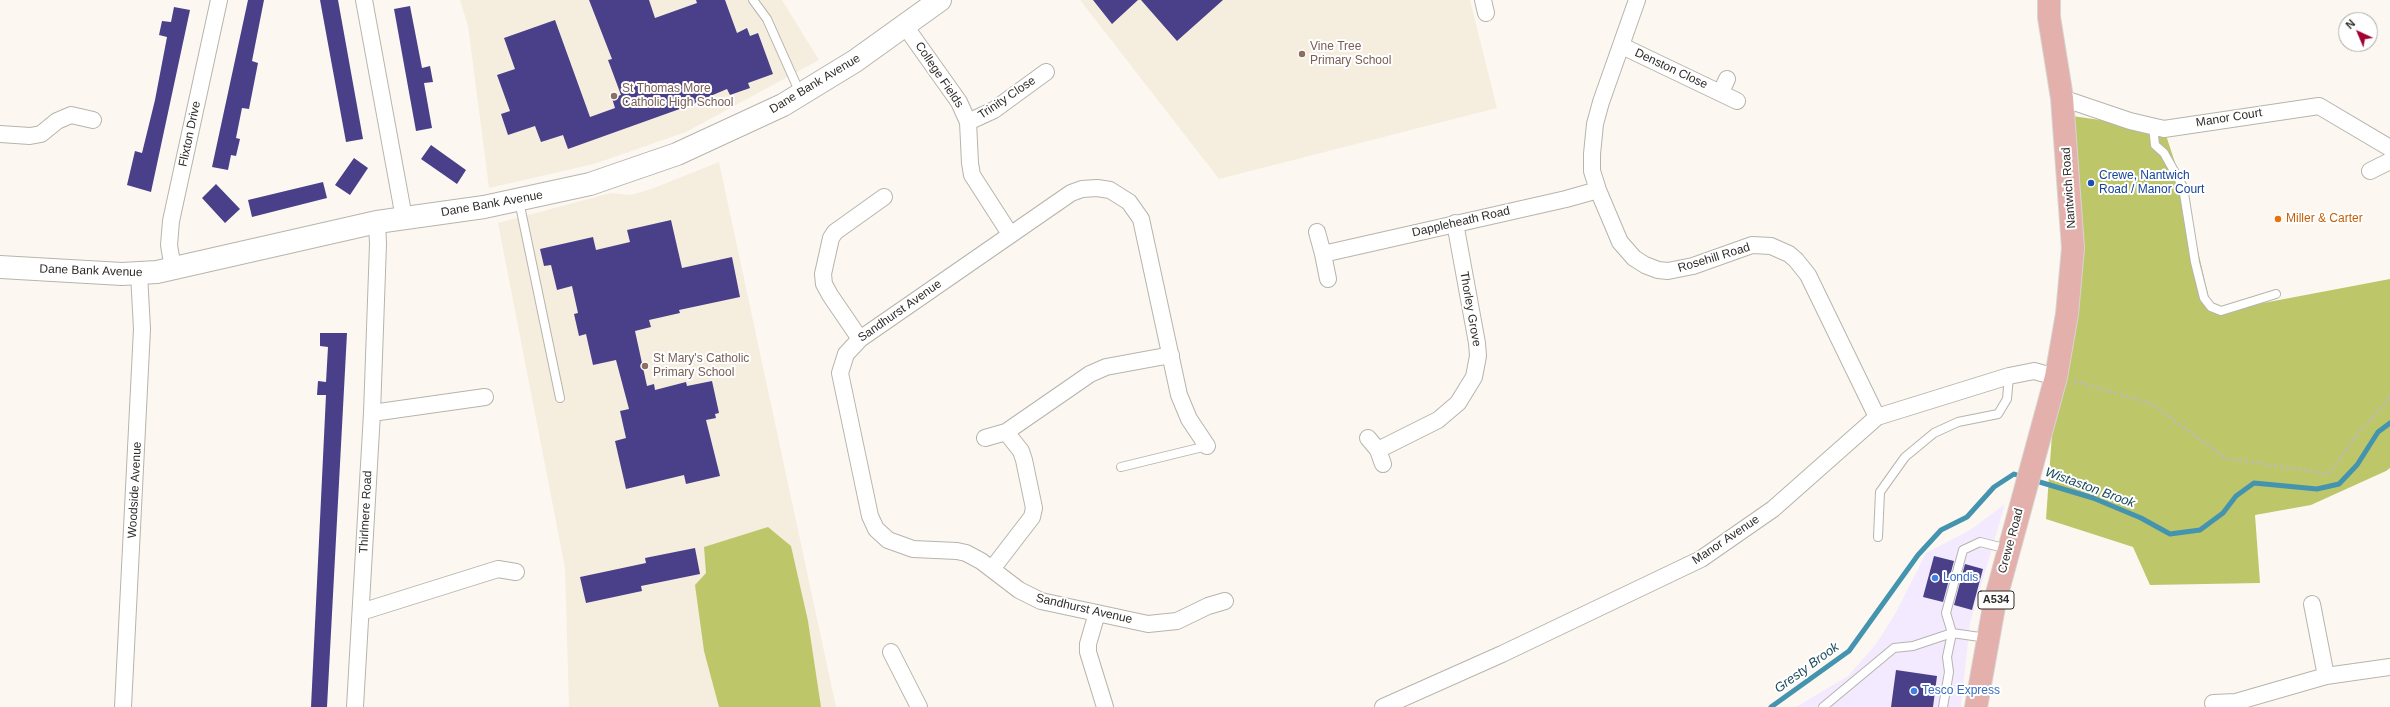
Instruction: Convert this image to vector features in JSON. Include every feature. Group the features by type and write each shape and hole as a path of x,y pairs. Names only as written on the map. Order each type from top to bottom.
{"main road":[{"name":"Nantwich Road","path":"2049,0 2049,17 2062,98 2073,248 2067,314 2056,377"},
{"name":"Crewe Road","path":"1976,707 1987,638 2023,495 2056,377"}],"street":[{"name":"Flixton Drive","path":"173,269 169,245 171,222 219,0"},
{"path":"364,0 404,218"},
{"name":"Dane Bank Avenue","path":"0,267 139,274 173,269 377,222 519,201 590,184 677,154 801,95 905,26 940,0"},
{"name":"Rosehill Road","path":"1637,0 1622,46 1603,95 1595,124 1592,171 1598,190 1620,242 1634,258 1658,270 1679,270 1752,245 1780,249 1796,260 1808,275 1877,417"},
{"name":"College Fields","path":"905,26 959,102 968,122 972,175 1010,234"},
{"name":"Denston Close","path":"1622,46 1724,86 1737,101"},
{"name":"Trinity Close","path":"968,122 994,110 1046,72"},
{"name":"Manor Court","path":"2062,98 2130,121 2164,128 2320,106 2390,148"},
{"path":"0,134 30,136 41,134 57,121 71,115 92,120"},
{"path":"2370,171 2390,161"},
{"name":"Sandhurst Avenue","path":"1207,446 1183,406 1141,219 1129,202 1110,190 1082,188 1070,193 860,339 846,354 840,373 872,523 882,536 895,544 913,549 958,551 973,556 1010,584 1029,596 1148,624 1177,621 1208,606 1224,601"},
{"name":"Dappleheath Road","path":"1323,254 1566,199 1598,190"},
{"path":"860,339 830,295 824,284 822,274 831,238 835,232 884,197"},
{"name":"Thirlmere Road","path":"355,707 372,413 378,244 377,222"},
{"name":"Thorley Grove","path":"1376,450 1449,412 1468,389 1474,377 1478,356 1477,343 1455,223"},
{"path":"1317,232 1328,279"},
{"name":"Woodside Avenue","path":"123,707 142,329 139,274"},
{"path":"985,438 1006,432 1090,374 1106,368 1171,355"},
{"name":"Manor Avenue","path":"1383,707 1502,654 1701,559 1772,509 1877,417 2009,376 2034,372 2056,377"},
{"path":"372,413 484,397"},
{"path":"992,570 1032,517 1034,508 1021,451 1006,432"},
{"path":"361,612 498,569 516,572"},
{"path":"2312,604 2326,676"},
{"path":"1097,613 1088,644 1088,652 1105,707"},
{"path":"891,652 919,707"},
{"path":"2213,703 2236,704 2326,676 2390,667"}],"lane":[{"path":"753,0 767,18 801,95"},
{"path":"2153,126 2155,145 2164,153 2183,187 2195,262 2204,298 2211,307 2221,311 2276,294"},
{"path":"519,201 560,398"},
{"path":"1878,537 1880,492 1905,456 1940,430 1958,422 1998,414 2007,399 2009,376"},
{"path":"1121,467 1207,446"},
{"path":"1943,707 1949,672 1947,657 1952,633 1946,614 1963,550 1980,542 2009,549"},
{"path":"1823,707 1894,648 1913,646 1952,633 1987,638"}],"path":[{"path":"2056,377 2090,384 2152,404 2225,458 2329,474 2358,432 2390,398"}],"shaded area":[{"name":"St Thomas More Catholic High School","path":"460,0 782,0 819,60 686,132 594,164 489,188 468,26"},
{"name":"Vine Tree Primary School","path":"1080,0 1470,0 1497,108 1219,179"},
{"name":"St Mary's Catholic Primary School","path":"719,162 836,707 569,707 565,568 498,223 611,193 631,195 654,188"},
{"path":"2005,504 1970,623 1961,707 1796,707 1848,676 1876,644 1895,614 1926,553 1970,530"}],"green space":[{"path":"2065,115 2164,129 2183,187 2211,307 2221,311 2390,279 2390,468 2311,505 2255,515 2260,583 2150,585 2133,547 2046,519 2056,377 2075,228"},
{"path":"768,527 791,546 808,621 821,707 719,707 704,651 695,585 706,573 704,547"}],"building":[{"path":"248,0 264,0 252,61 258,63 249,109 242,108 236,138 240,139 236,156 231,155 228,170 212,167"},
{"path":"320,0 338,0 363,139 346,142"},
{"path":"589,0 649,0 655,18 697,3 696,0 725,0 737,33 747,28 750,36 758,33 773,74 748,83 750,88 730,95 727,89 701,100 702,101 568,149 563,135 541,142 535,126 508,135 501,114 510,111 497,75 515,69 504,38 555,20 590,117 615,108 612,98 621,95 608,60 612,59"},
{"path":"1093,0 1138,0 1112,24"},
{"path":"1141,0 1223,0 1177,41"},
{"path":"410,6 422,68 430,66 433,82 424,83 432,128 416,131 394,9"},
{"path":"174,7 190,10 151,192 127,185 135,151 142,153 155,100 167,37 159,35 162,21 171,22"},
{"path":"431,145 466,170 457,184 421,159"},
{"path":"354,158 368,168 350,195 335,185"},
{"path":"323,182 327,198 252,217 248,200"},
{"path":"216,184 240,209 225,223 202,198"},
{"path":"671,220 682,268 732,257 740,297 679,310 680,313 649,320 651,327 635,331 647,386 654,384 655,390 686,382 687,386 712,381 719,413 715,414 716,418 706,420 720,476 686,484 684,475 626,489 615,441 626,438 620,411 629,409 616,360 593,365 586,334 579,336 574,314 578,313 572,286 557,290 551,265 544,266 540,249 593,237 596,250 630,242 627,230"},
{"path":"320,333 347,333 327,707 311,707 326,395 317,395 318,381 326,382 328,347 320,346"},
{"path":"695,548 700,574 641,586 642,591 586,603 580,577 646,563 645,558"},
{"name":"Londis","path":"1934,556 1954,561 1943,602 1923,597"},
{"path":"1965,564 1983,569 1972,610 1954,605"},
{"name":"Tesco Express","path":"1896,670 1937,676 1933,707 1891,707"}],"waterway":[{"name":"Wistaston Brook","path":"2033,480 2093,498 2141,518 2170,534 2200,530 2223,513 2236,496 2254,483 2317,489 2339,484 2357,465 2378,432 2390,423"},
{"name":"Wistaston Brook","path":"1771,707 1849,651 1918,555 1941,530 1967,517 1994,487 2014,474 2023,477"}],"place":[{"name":"Vine Tree Primary School","path":"1302,54"},
{"name":"St Thomas More Catholic High School","path":"614,96"},
{"name":"Crewe, Nantwich Road / Manor Court","path":"2091,183"},
{"name":"Miller & Carter","path":"2278,219"},
{"name":"St Mary's Catholic Primary School","path":"645,366"},
{"name":"Londis","path":"1935,578"},
{"name":"Tesco Express","path":"1914,691"}],"water label":[{"name":"Gresty Brook","path":"1807,668"}]}
